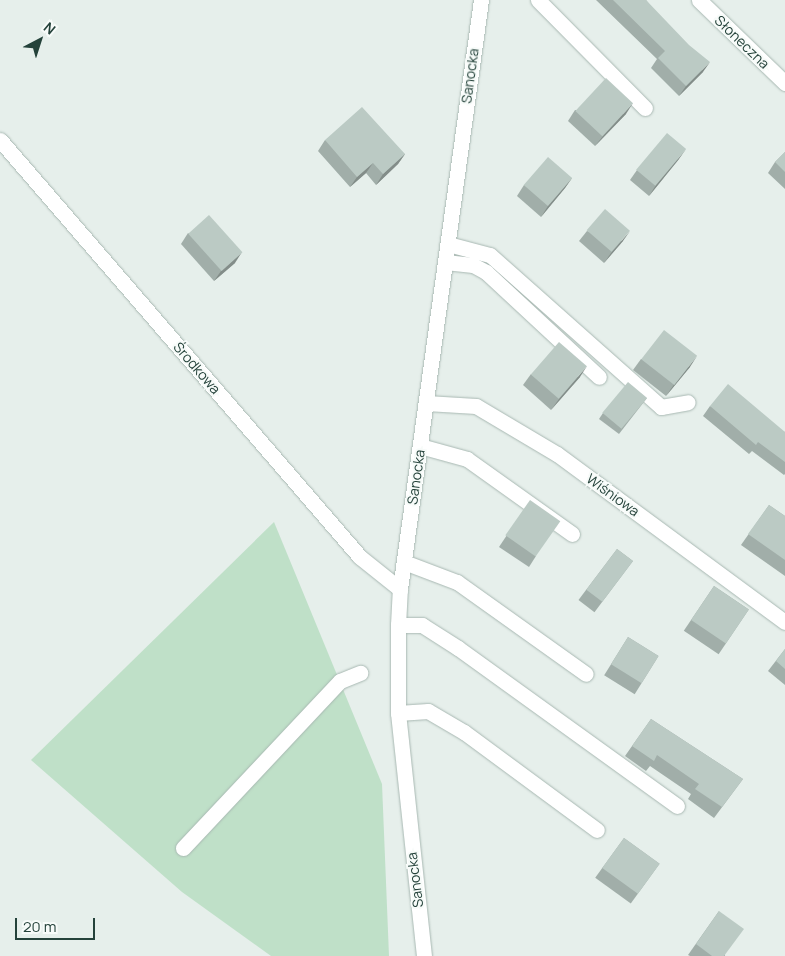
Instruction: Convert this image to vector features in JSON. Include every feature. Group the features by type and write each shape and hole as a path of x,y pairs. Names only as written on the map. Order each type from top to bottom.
{"street":[{"name":"Sanocka","path":"424,956 398,713 400,589 481,0"},
{"path":"538,0 644,108"},
{"name":"Słoneczna","path":"699,0 785,83"},
{"name":"Środkowa","path":"0,140 360,557 400,589"},
{"path":"448,244 490,255 662,407 688,402"},
{"path":"445,262 473,265 486,272 599,377"},
{"name":"Wiśniowa","path":"426,402 476,406 557,454 785,622"},
{"path":"420,446 467,459 572,534"},
{"path":"404,562 457,582 586,674"},
{"path":"398,625 422,626 458,648 677,806"},
{"path":"182,848 340,681 360,673"},
{"path":"398,713 428,711 464,732 597,830"}],"green space":[{"path":"274,522 382,784 389,956 271,956 182,892 31,760"}],"building":[{"path":"613,0 646,0 689,45 710,62 686,86 658,58 665,51"},
{"path":"606,78 633,103 602,136 575,111"},
{"path":"362,107 405,154 383,174 373,163 357,177 325,140"},
{"path":"667,133 686,149 655,186 636,170"},
{"path":"785,152 785,172 775,162"},
{"path":"548,157 572,178 548,206 524,185"},
{"path":"605,209 630,231 612,252 587,230"},
{"path":"209,215 242,252 222,271 188,234"},
{"path":"664,330 697,356 674,385 641,359"},
{"path":"559,342 587,366 559,399 531,374"},
{"path":"628,382 647,398 621,429 602,413"},
{"path":"728,384 785,432 785,462 758,442 756,445 710,406"},
{"path":"530,500 560,521 536,556 505,535"},
{"path":"769,505 785,516 785,560 748,534"},
{"path":"617,549 633,561 602,602 586,590"},
{"path":"714,586 749,609 726,643 691,620"},
{"path":"628,637 659,656 642,683 611,664"},
{"path":"785,649 785,669 776,661"},
{"path":"651,719 743,779 722,807 695,789 699,784 657,755 654,761 632,746"},
{"path":"624,838 660,864 638,894 602,868"},
{"path":"719,911 744,929 724,956 712,956 696,944"}]}
